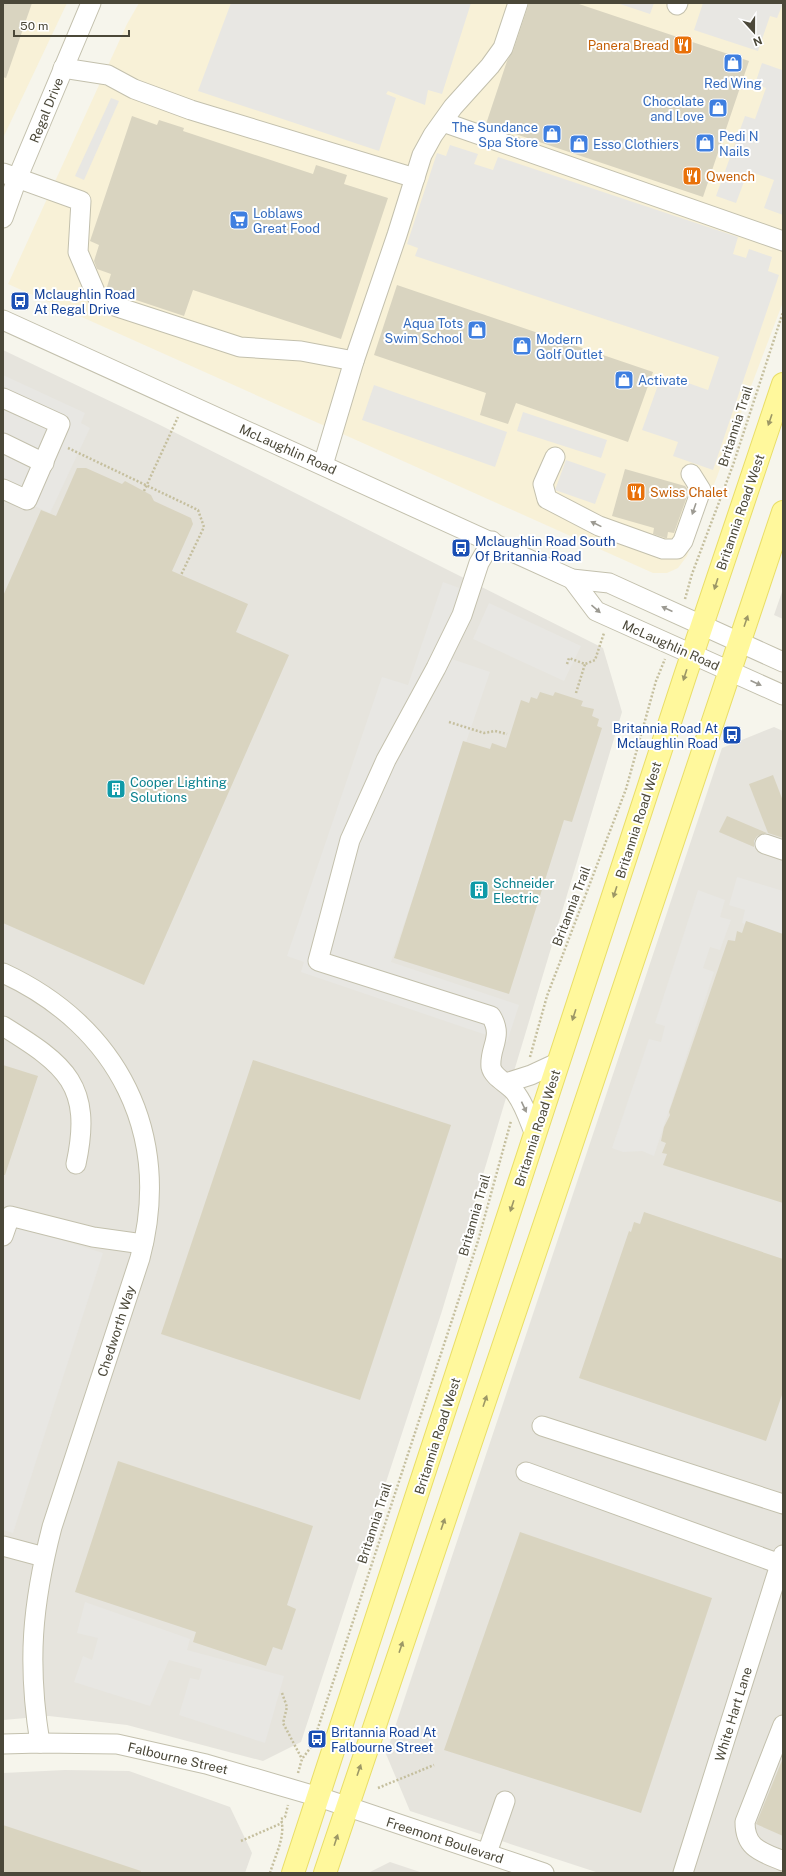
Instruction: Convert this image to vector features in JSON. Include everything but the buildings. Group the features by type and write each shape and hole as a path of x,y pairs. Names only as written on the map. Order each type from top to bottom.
{"main road":[{"name":"Britannia Road West","path":"294,1873 692,655 783,384"},
{"path":"325,1873 568,1155 783,512"}],"street":[{"name":"Regal Drive","path":"3,218 10,176 63,68 91,3"},
{"path":"323,465 354,361 426,146 453,107 490,66 503,48 518,3"},
{"path":"63,68 108,75 134,89 191,110 415,178"},
{"path":"443,122 783,241"},
{"path":"10,176 80,201 78,252 99,301 240,347 301,351 354,361"},
{"name":"McLaughlin Road","path":"3,320 572,579 609,583 783,662"},
{"path":"3,398 60,424 28,500 3,489"},
{"path":"3,443 44,463"},
{"path":"555,457 543,484 547,499 599,526 663,550 677,549 683,541 701,490 691,474"},
{"path":"492,542 479,563 462,615 436,668 386,760 350,840 318,961 492,1016 497,1032 491,1066 484,1069 506,1083 518,1097 535,1135"},
{"name":"McLaughlin Road","path":"572,579 596,611 783,695"},
{"path":"765,844 783,850"},
{"name":"Chedworth Way","path":"3,973 46,995 82,1024 111,1060 134,1103 144,1134 149,1167 150,1200 144,1244 52,1527 44,1558 35,1611 32,1644 34,1697 40,1743"},
{"path":"3,1026 40,1048 71,1080 77,1096 81,1115 81,1139 76,1164"},
{"path":"506,1083 559,1062"},
{"path":"3,1236 10,1216 93,1237 144,1244"},
{"path":"542,1426 783,1504"},
{"path":"526,1472 782,1560"},
{"path":"3,1546 44,1558"},
{"name":"White Hart Lane","path":"683,1873 782,1560"},
{"path":"783,1725 745,1822 745,1831 752,1846 783,1861"},
{"name":"Falbourne Street","path":"3,1744 117,1744 206,1764 319,1797 347,1807"},
{"path":"487,1853 505,1801"},
{"name":"Freemont Boulevard","path":"347,1807 544,1873"}],"path":[{"name":"Britannia Trail","path":"687,592 733,465 783,312"},
{"path":"144,491 184,402"},
{"path":"53,441 198,510 204,527 181,575"},
{"path":"567,664 569,658 585,664 595,660 609,617"},
{"path":"576,693 585,664"},
{"name":"Britannia Trail","path":"524,1077 547,996 626,789 656,681 662,666"},
{"path":"449,722 484,733 495,731 508,734"},
{"name":"Britannia Trail","path":"299,1767 315,1737 478,1241 518,1097"},
{"path":"282,1693 288,1706 282,1723 302,1759"},
{"path":"378,1788 434,1766"},
{"path":"270,1873 282,1835 281,1819 285,1817"},
{"path":"241,1840 282,1823"}],"shaded area":[{"path":"3,3 67,3 3,138"},
{"path":"139,3 783,3 783,302 687,556 678,568 667,573 653,573 8,284 127,24"},
{"path":"231,3 471,3 442,94 428,90 425,105 388,91 386,94 396,98 379,151 198,91"},
{"path":"617,3 654,3 650,14"},
{"path":"703,3 783,3 777,18 770,16 758,51 694,30"},
{"path":"762,63 782,70 783,68 783,215 764,208 774,180 748,171 736,203 716,196 745,116 755,119 766,88 755,84"},
{"path":"111,98 119,101 84,180 75,176"},
{"path":"450,145 478,154 474,164 493,170 498,157 738,237 733,254 746,258 749,249 772,257 768,271 779,275 713,470 673,456 678,442 642,430 658,385 667,388 671,377 708,390 719,357 415,256 418,248 407,244 437,153 446,156"},
{"path":"3,350 160,425 603,648 622,712 442,1311 301,1742 263,1761 127,1725 49,1716 3,1720"},
{"path":"3,375 85,413 81,423 90,428 50,513 3,492"},
{"path":"374,385 507,432 495,467 362,420"},
{"path":"523,412 607,440 601,458 517,431"},
{"path":"566,460 606,474 595,504 555,490"},
{"path":"443,582 462,589 440,655 490,672 391,962 519,1005 507,1042 301,972 304,962 287,956 382,677 408,685"},
{"path":"783,589 783,619 774,615"},
{"path":"489,603 581,646 564,681 473,639"},
{"path":"774,727 783,731 783,1873 599,1873 410,1811 386,1754 722,748"},
{"path":"737,877 783,891 783,935 742,923 745,910 729,905"},
{"path":"698,890 725,900 720,917 731,920 720,950 710,947 703,968 714,972 654,1156 642,1151 623,1152 612,1148 649,1039 661,1042 665,1026 655,1023"},
{"path":"10,1224 103,1253 13,1533 3,1530 3,1245"},
{"path":"85,1602 190,1639 187,1650 284,1676 265,1743 179,1715 190,1678 199,1680 202,1669 169,1660 150,1706 74,1682 83,1656 92,1660 98,1638 77,1633"},
{"path":"65,1770 129,1771 230,1807 252,1853 245,1873 3,1873 3,1773"},
{"path":"390,1862 423,1873 368,1873"}],"place":[{"name":"Panera Bread","path":"683,45"},
{"name":"Red Wing","path":"733,63"},
{"name":"Chocolate and Love","path":"718,108"},
{"name":"The Sundance Spa Store","path":"552,134"},
{"name":"Pedi N Nails","path":"705,143"},
{"name":"Esso Clothiers","path":"579,144"},
{"name":"Qwench","path":"692,176"},
{"name":"Loblaws Great Food","path":"239,220"},
{"name":"Mclaughlin Road At Regal Drive","path":"20,301"},
{"name":"Aqua Tots Swim School","path":"477,330"},
{"name":"Modern Golf Outlet","path":"522,346"},
{"name":"Activate","path":"624,380"},
{"name":"Swiss Chalet","path":"636,492"},
{"name":"Mclaughlin Road South Of Britannia Road","path":"461,548"},
{"name":"Britannia Road At Mclaughlin Road","path":"732,735"},
{"name":"Cooper Lighting Solutions","path":"116,789"},
{"name":"Schneider Electric","path":"479,890"},
{"name":"Britannia Road At Falbourne Street","path":"317,1739"}]}
